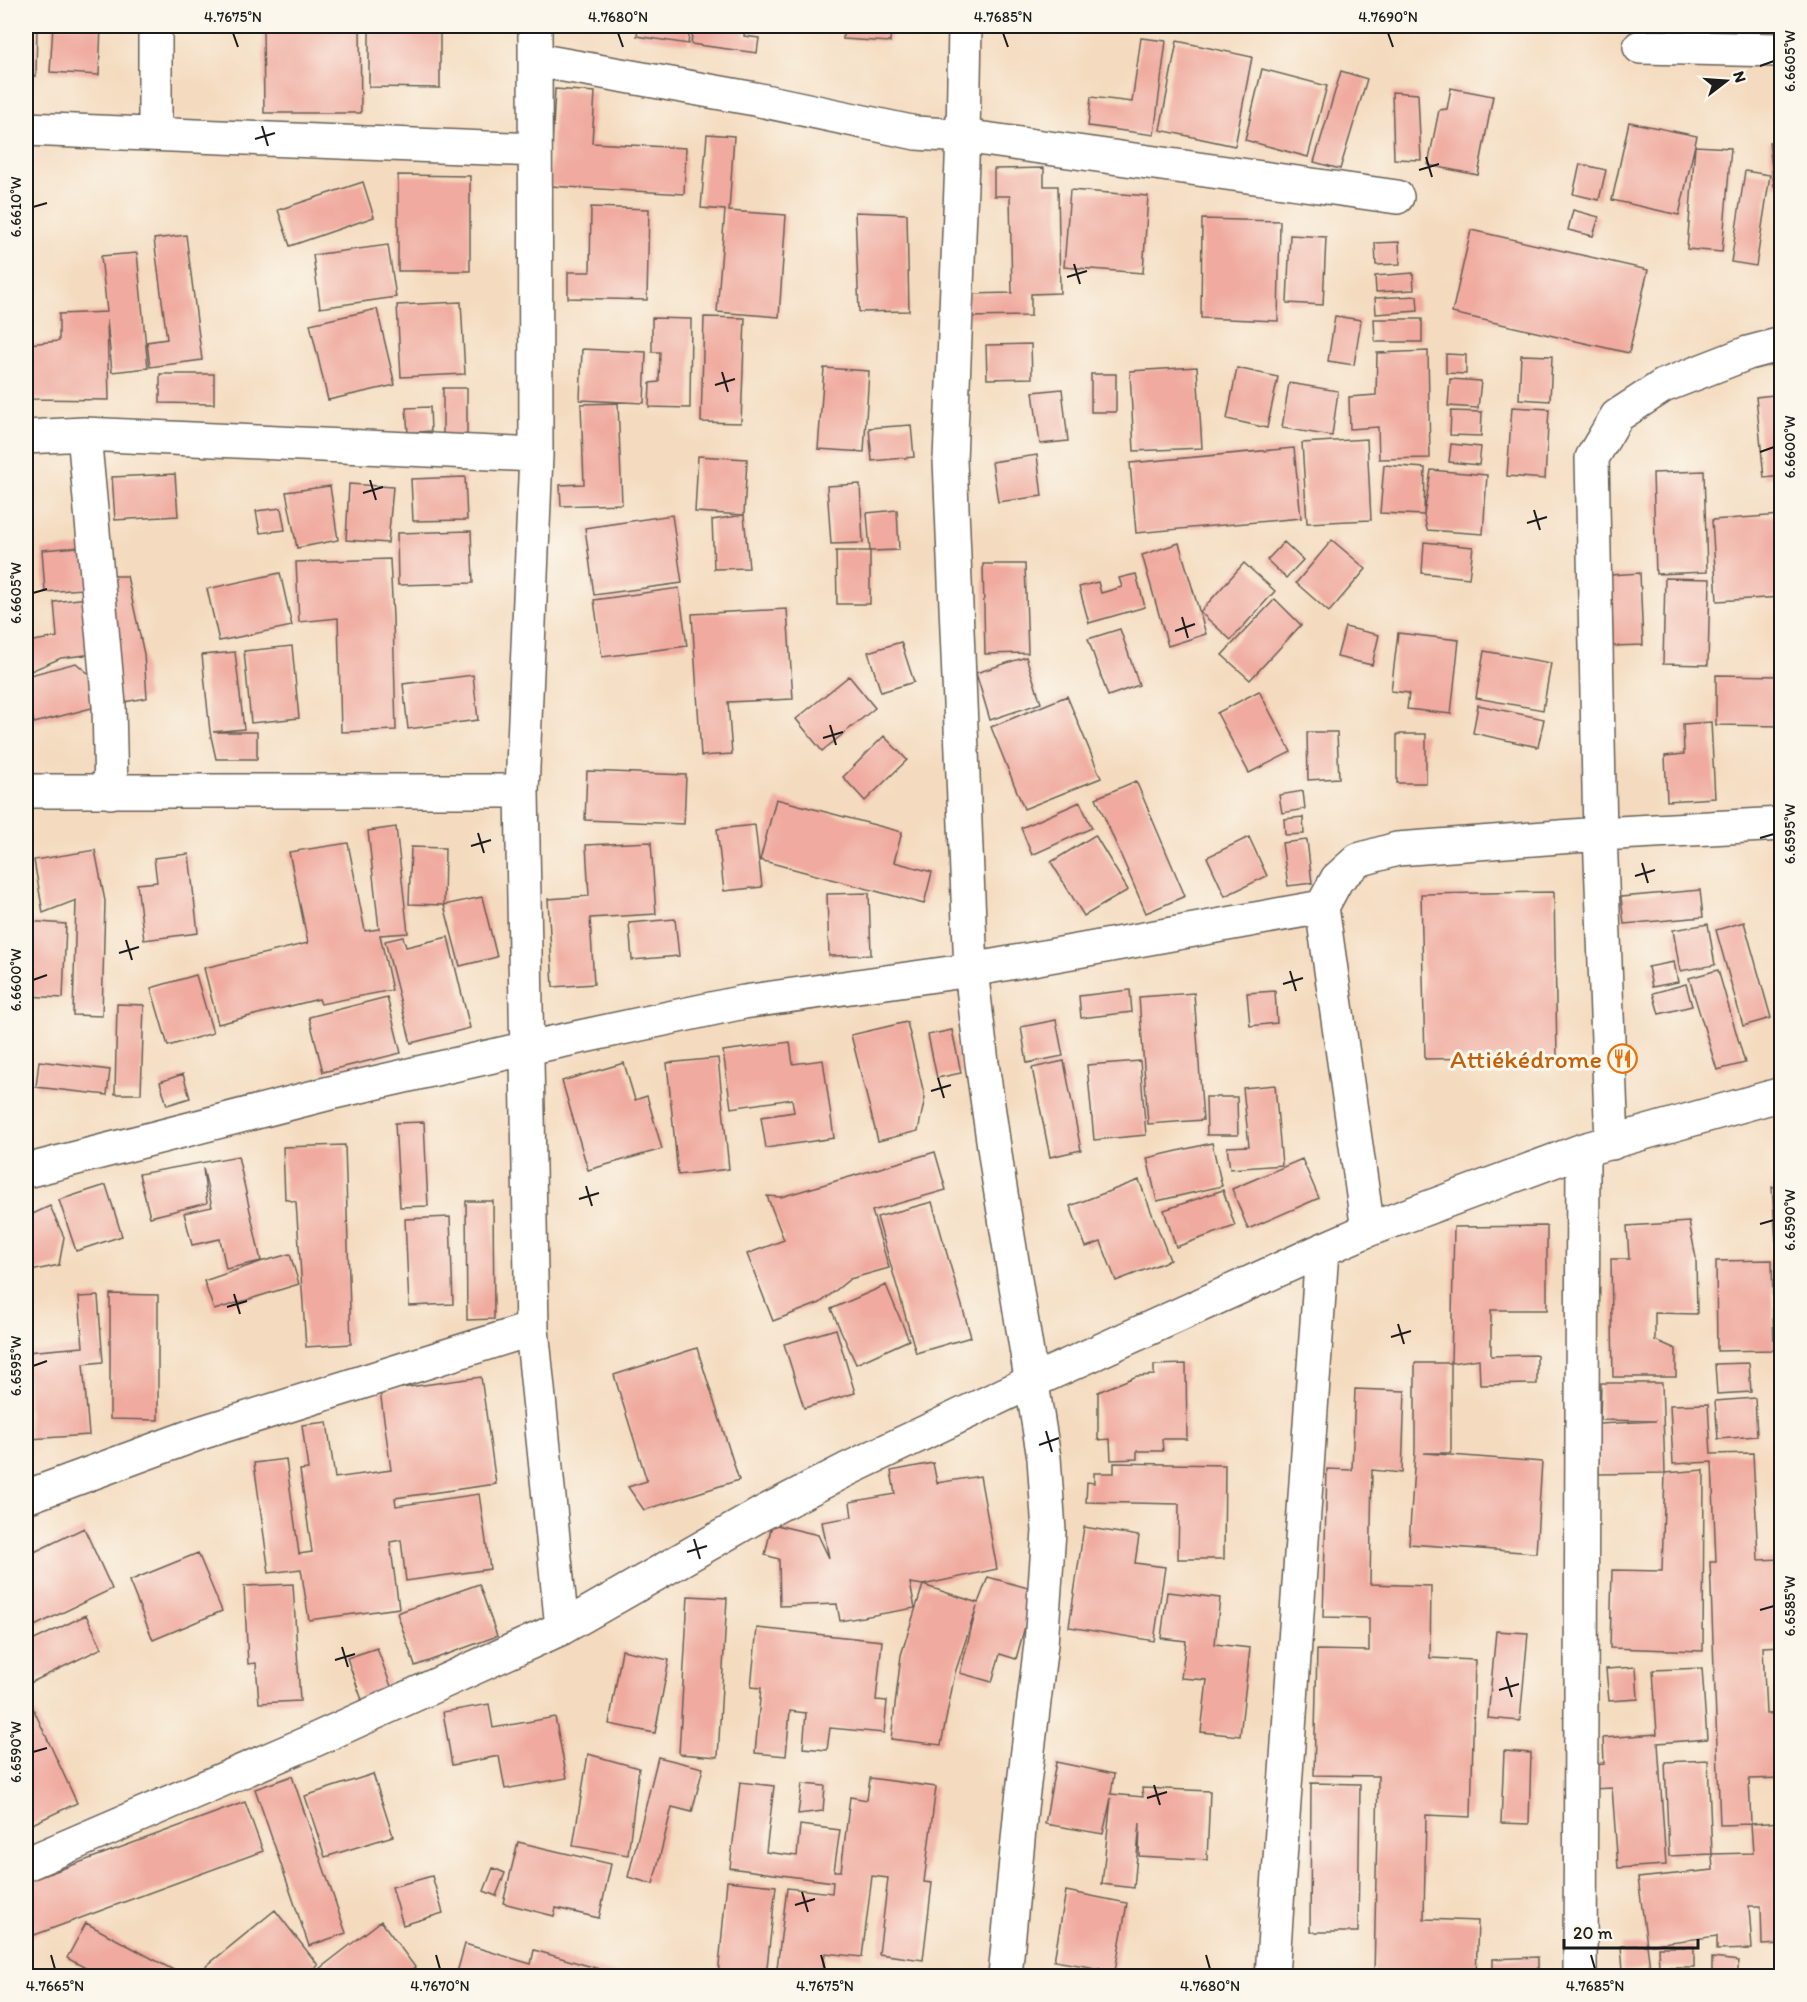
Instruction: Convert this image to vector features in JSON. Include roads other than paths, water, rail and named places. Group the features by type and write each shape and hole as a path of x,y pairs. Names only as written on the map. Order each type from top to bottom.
{"street":[{"path":"155,26 155,134"},
{"path":"535,26 536,455 522,791 532,1329 562,1628"},
{"path":"965,26 963,136 950,460 971,969 993,1142 1044,1458 1048,1531 1041,1644 1021,1808 1005,1977"},
{"path":"1640,47 1782,50"},
{"path":"536,60 754,99 916,133 963,136 1398,197"},
{"path":"26,129 535,150"},
{"path":"1580,1977 1598,1146 1600,834 1592,458 1617,416 1663,386 1748,353 1782,344"},
{"path":"26,437 84,434 536,455"},
{"path":"84,434 109,705 111,792"},
{"path":"26,790 111,792 522,791"},
{"path":"1368,1230 1322,907 1336,879 1358,860 1397,849 1600,834 1782,824"},
{"path":"26,1171 330,1093 744,1002 971,969 1322,907"},
{"path":"26,1864 310,1742 562,1628 761,1514 848,1469 1031,1382 1322,1250 1368,1230 1598,1146 1782,1094"},
{"path":"1272,1977 1322,1250"},
{"path":"26,1497 200,1433 532,1329"}],"place":[{"name":"Attiékédrome","path":"1623,1059"}]}
